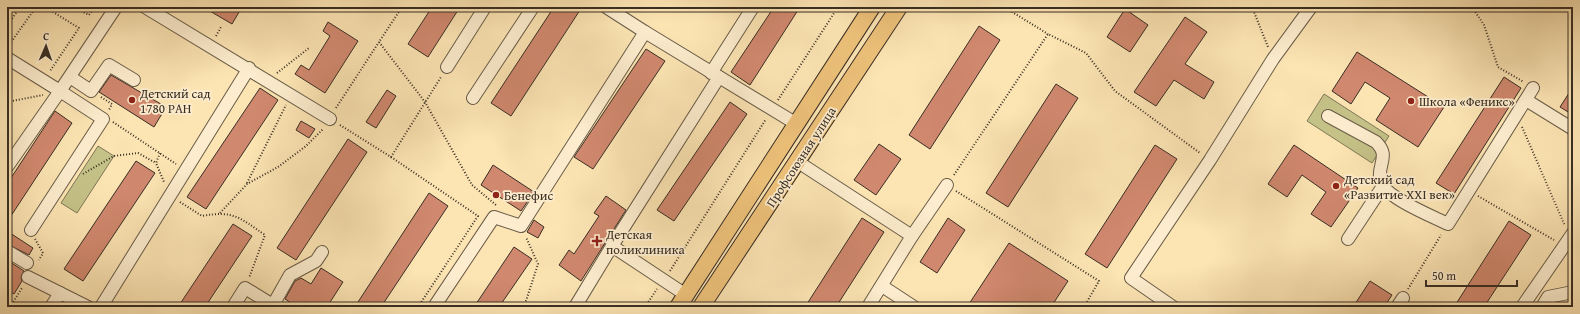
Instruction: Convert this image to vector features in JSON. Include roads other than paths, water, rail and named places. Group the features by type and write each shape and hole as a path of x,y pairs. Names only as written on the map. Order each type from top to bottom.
{"main road":[{"name":"Профсоюзная улица","path":"682,301 795,123 872,7"},
{"name":"Профсоюзная улица","path":"701,307 899,7"}],"lane":[{"path":"7,167 70,77 116,7"},
{"path":"145,7 249,68 330,119"},
{"path":"447,67 485,7"},
{"path":"473,98 533,7"},
{"path":"606,7 795,123"},
{"path":"575,307 715,75 753,7"},
{"path":"1173,307 1131,278 1210,160 1273,59 1311,7"},
{"path":"434,307 494,217 521,226 645,32"},
{"path":"11,54 60,91 104,118 31,230"},
{"path":"70,77 91,91 109,65 134,80"},
{"path":"101,307 249,68"},
{"path":"1328,116 1376,142 1382,148 1384,156 1380,180 1383,186 1394,196 1448,224 1533,88"},
{"path":"1526,100 1573,129"},
{"path":"798,162 912,236"},
{"path":"868,307 912,236 947,185"},
{"path":"1348,239 1383,186"},
{"path":"1522,307 1569,239"},
{"path":"612,246 663,281 682,301"},
{"path":"7,251 27,263"},
{"path":"233,307 246,288 274,306 290,275 316,261 322,252"},
{"path":"28,277 88,307"},
{"path":"882,286 914,307"},
{"path":"1542,307 1548,298 1573,292"},
{"path":"51,307 60,293"}],"place":[{"name":"Детский сад 1780 РАН","path":"132,100"},
{"name":"Школа «Феникс»","path":"1411,101"},
{"name":"Детский сад «Развитие XXI век»","path":"1336,186"},
{"name":"Бенефис","path":"496,195"},
{"name":"Детская поликлиника","path":"597,241"}]}
